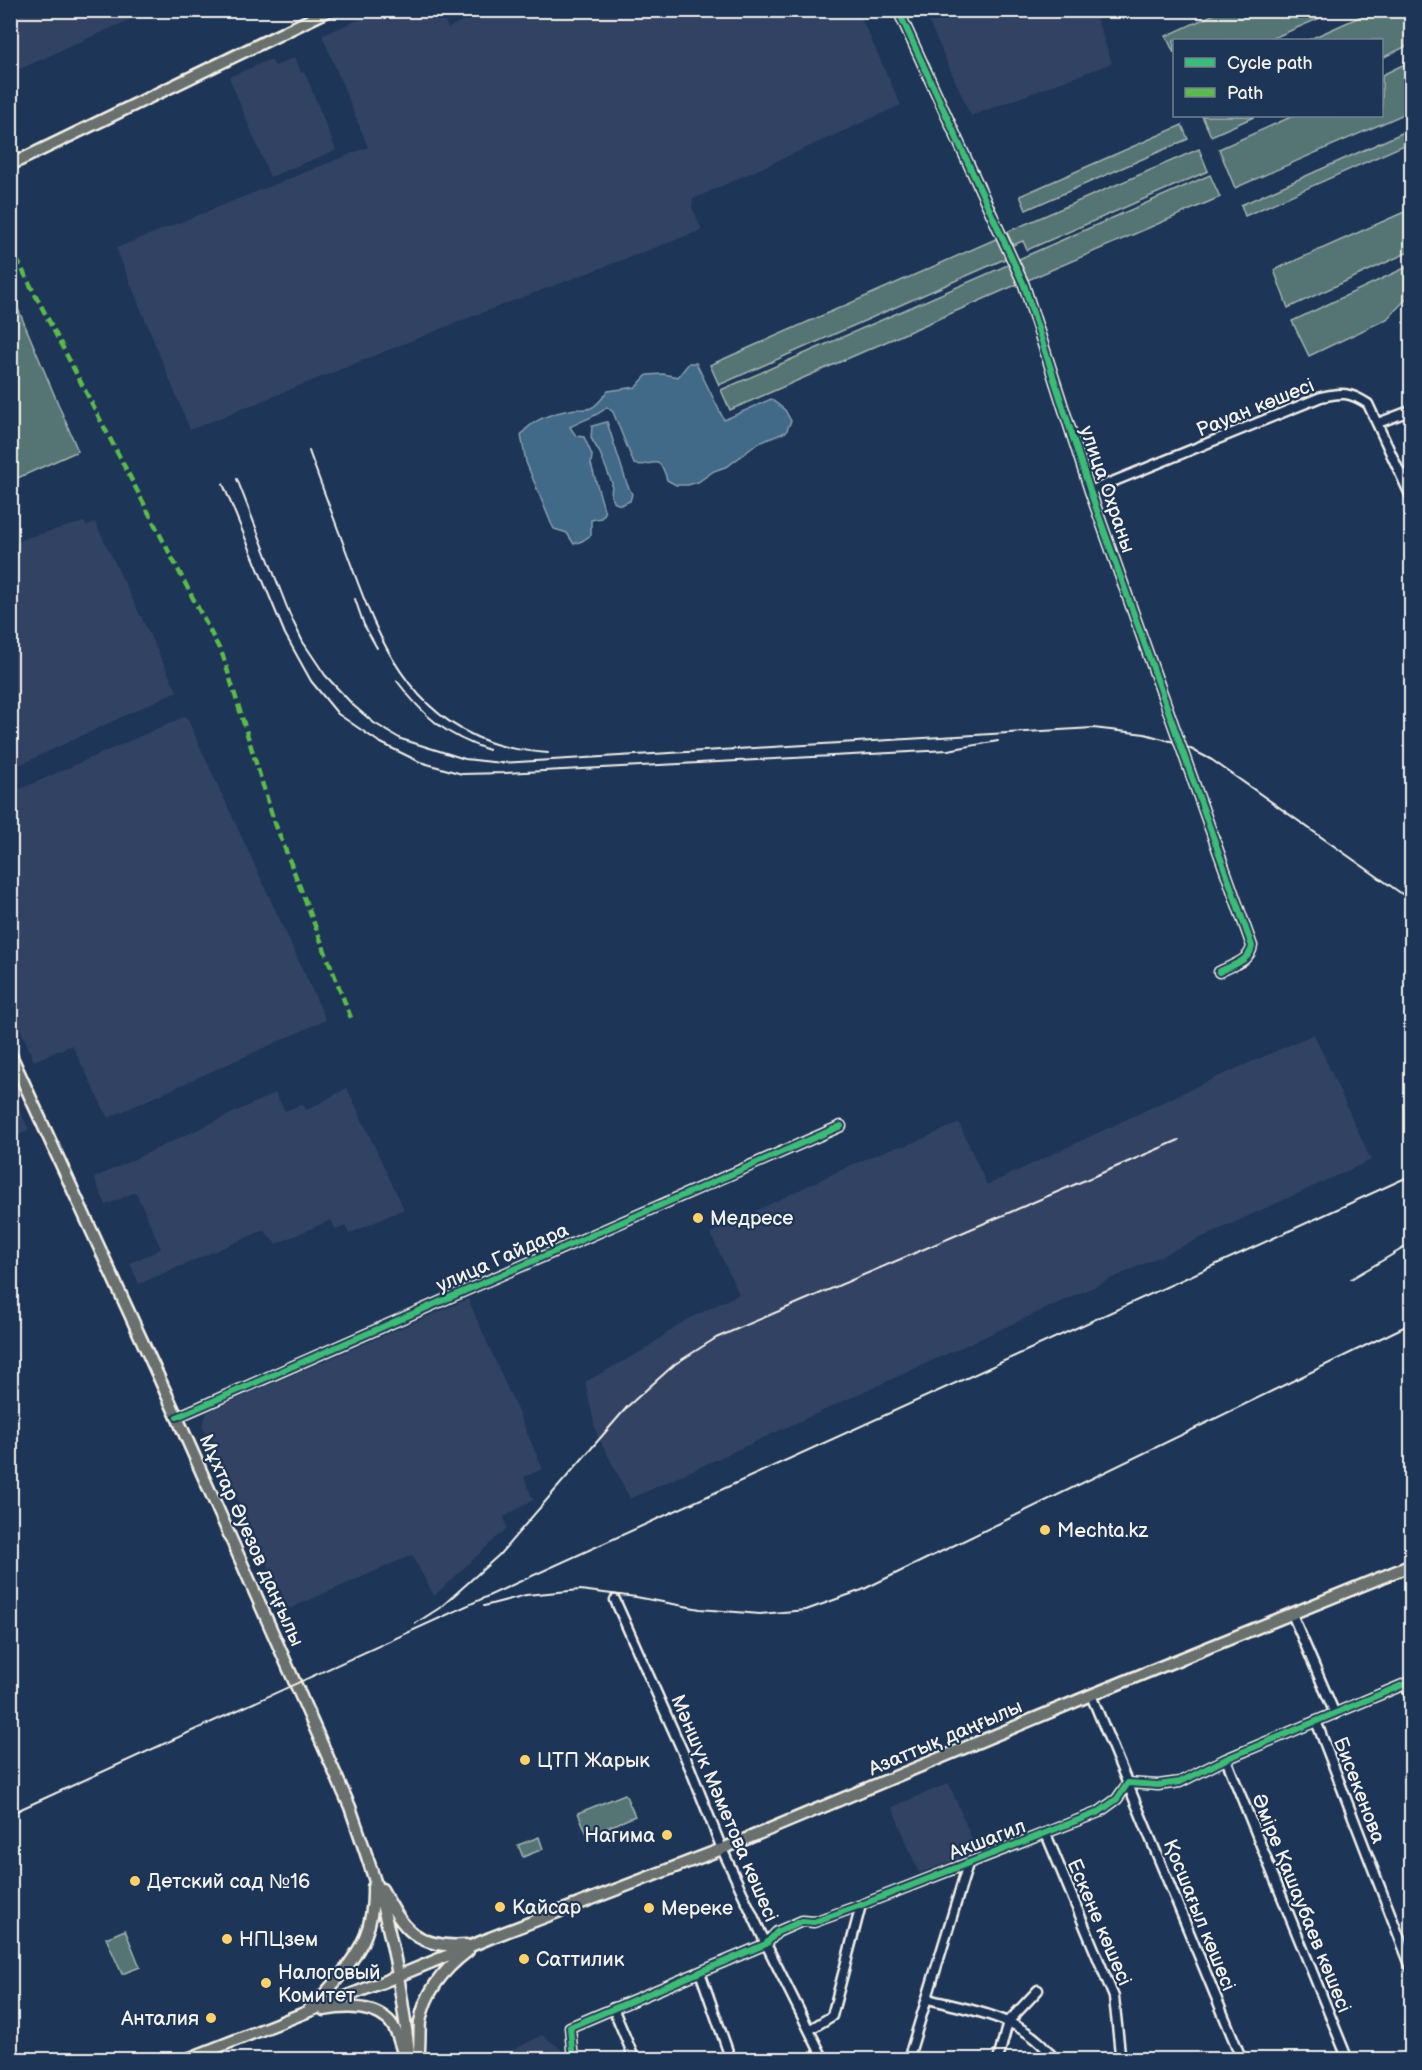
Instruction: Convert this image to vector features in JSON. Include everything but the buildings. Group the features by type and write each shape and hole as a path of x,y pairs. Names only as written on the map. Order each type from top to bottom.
{"main road":[{"path":"10,165 330,10"},
{"name":"Мұхтар Әуезов даңғылы","path":"10,1053 177,1417 350,1807 372,1870 391,1939 399,1976 411,2060"},
{"name":"Азаттық даңғылы","path":"485,1940 722,1849 1091,1695 1412,1565"},
{"path":"372,1870 401,1923 418,1937 445,1945 466,1945 485,1940"},
{"path":"292,2017 326,1993 359,1953 366,1936 371,1913 372,1870"},
{"path":"185,2060 485,1940"},
{"path":"418,2060 420,2024 429,1994 446,1970 485,1940"},
{"path":"292,2017 341,2007 357,2008 373,2013 388,2021 396,2032 405,2060"}],"street":[{"name":"улица Охраны","path":"898,10 1024,285 1090,491 1252,946 1248,958 1219,972"},
{"name":"Рауан көшесі","path":"1090,491 1321,397 1338,393 1354,395 1368,404 1412,499"},
{"path":"1378,423 1412,410"},
{"name":"улица Гайдара","path":"177,1417 841,1126"},
{"name":"Мәншүк Мәметова көшесі","path":"615,1599 690,1768 722,1849 824,2060"},
{"path":"1292,1614 1335,1714"},
{"path":"1128,1783 1158,1785 1180,1782 1226,1759 1408,1683 1412,1700"},
{"name":"Қосшағыл көшесі","path":"1091,1695 1242,2060"},
{"name":"Бисекенова","path":"1316,1721 1412,1971"},
{"name":"Әміре Қашаубаев көшесі","path":"1226,1759 1348,2060"},
{"name":"Акшагил","path":"573,2060 570,2027 766,1944 777,1932 802,1922 814,1922 861,1905 1099,1812 1117,1799 1128,1783"},
{"name":"Ескене көшесі","path":"1046,1834 1114,1997 1120,2053 1123,2060"},
{"path":"908,2060 968,1864"},
{"path":"809,2030 832,2016 861,1905"},
{"path":"700,1972 731,2060"},
{"path":"998,2060 1008,2022 1038,1990"},
{"path":"928,1999 995,2016 1021,2028 1045,2045 1055,2060"},
{"path":"613,2008 635,2060"}],"shaded area":[{"path":"11,10 149,10 149,11 11,73"},
{"path":"483,10 858,11 901,105 693,199 692,207 702,230 468,318 190,430 116,248 368,147 322,35 380,11 440,11 448,28"},
{"path":"924,11 1094,11 1112,63 971,116"},
{"path":"295,57 301,72 305,73 336,150 270,177 229,77 271,59 275,66"},
{"path":"689,363 696,363 724,420 771,399 785,410 791,421 786,432 757,444 728,466 714,471 698,482 676,485 667,480 658,463 634,464 613,412 607,407 570,427 576,436 584,437 592,455 591,464 605,513 601,518 591,520 591,535 574,544 567,533 554,529 551,523 526,462 521,435 538,420 568,410 591,408 608,391 636,387 647,375 663,374 678,377"},
{"path":"607,422 632,494 630,501 621,505 615,503 611,496 612,483 600,453 591,438 592,426"},
{"path":"84,522 87,526 95,522 177,691 11,769 11,544"},
{"path":"186,716 326,1020 108,1118 72,1045 34,1061 11,1007 11,793"},
{"path":"1314,1034 1371,1160 630,1499 596,1432 585,1382 642,1351 684,1321 739,1294 710,1233 851,1165 892,1148 908,1145 959,1123 987,1185"},
{"path":"347,1088 404,1209 349,1234 345,1226 336,1230 331,1220 276,1244 264,1230 139,1284 130,1263 161,1249 136,1192 106,1205 94,1178 275,1093 285,1111 302,1104 307,1110"},
{"path":"10,1090 29,1130 11,1139 10,1139"},
{"path":"468,1299 543,1469 524,1477 533,1500 504,1517 507,1528 434,1596 412,1555 289,1609 202,1426 207,1412"},
{"path":"949,1783 977,1852 919,1873 892,1807"},
{"path":"542,2035 561,2049 564,2059 507,2059 511,2051"}],"green space":[{"path":"1223,10 1336,10 1271,39 1173,39 1173,51 1166,36"},
{"path":"1375,10 1411,11 1411,44 1383,58 1383,39 1310,39"},
{"path":"1411,61 1411,111 1235,188 1219,149 1291,117 1383,117 1383,75"},
{"path":"1202,117 1254,117 1211,136"},
{"path":"1182,125 1188,139 1026,210 1020,196"},
{"path":"1411,129 1411,142 1245,216 1241,205"},
{"path":"1199,149 1208,171 1027,250 1023,241 1013,245 1007,232"},
{"path":"1210,175 1220,197 1028,280 1019,259"},
{"path":"1411,209 1411,251 1288,308 1274,270"},
{"path":"998,238 1007,258 719,385 710,365"},
{"path":"1010,264 1018,284 730,410 721,390"},
{"path":"1411,265 1411,294 1387,319 1309,356 1292,321"},
{"path":"11,292 78,451 10,481"},
{"path":"625,1794 635,1816 588,1836 578,1813"},
{"path":"539,1837 543,1849 523,1857 518,1845"},
{"path":"125,1930 140,1967 122,1974 106,1938"}],"railway":[{"path":"309,451 362,595 386,647 418,693 438,713 461,729 489,742 511,748 548,753"},
{"path":"237,479 290,615 303,642 325,675 354,706 374,723 401,739 465,759 501,763 1093,728 1145,734 1181,744 1212,760 1412,901"},
{"path":"223,484 285,634 311,681 338,714 379,742 420,762 462,774 505,773 948,750 998,741"},
{"path":"355,599 364,625 377,648"},
{"path":"397,681 437,724 448,732 489,750"},
{"path":"416,1623 441,1607 499,1555 628,1406 675,1364 716,1338 1179,1140"},
{"path":"10,1814 1412,1175"},
{"path":"1351,1279 1412,1243"},
{"path":"484,1606 526,1595 580,1590 636,1597 700,1609 760,1614 806,1610 862,1590 1412,1323"}],"marked path":[{"path":"10,246 223,656 273,818 351,1018"}],"cycle path":[{"path":"898,10 1024,285 1090,491 1252,946 1244,959 1219,972"},
{"path":"177,1417 841,1126"},
{"path":"573,2060 570,2027 766,1944 777,1932 802,1921 814,1922 861,1905 1099,1812 1117,1799 1128,1783 1158,1785 1180,1782 1226,1759 1412,1681"}],"place":[{"name":"Медресе","path":"698,1218"},
{"name":"Mechta.kz","path":"1045,1530"},
{"name":"ЦТП Жарык","path":"525,1760"},
{"name":"Нагима","path":"667,1835"},
{"name":"Детский сад №16","path":"135,1881"},
{"name":"Кайсар","path":"500,1907"},
{"name":"Мереке","path":"649,1908"},
{"name":"НПЦзем","path":"227,1939"},
{"name":"Саттилик","path":"524,1959"},
{"name":"Налоговый Комитет","path":"266,1983"},
{"name":"Анталия","path":"211,2018"}]}
